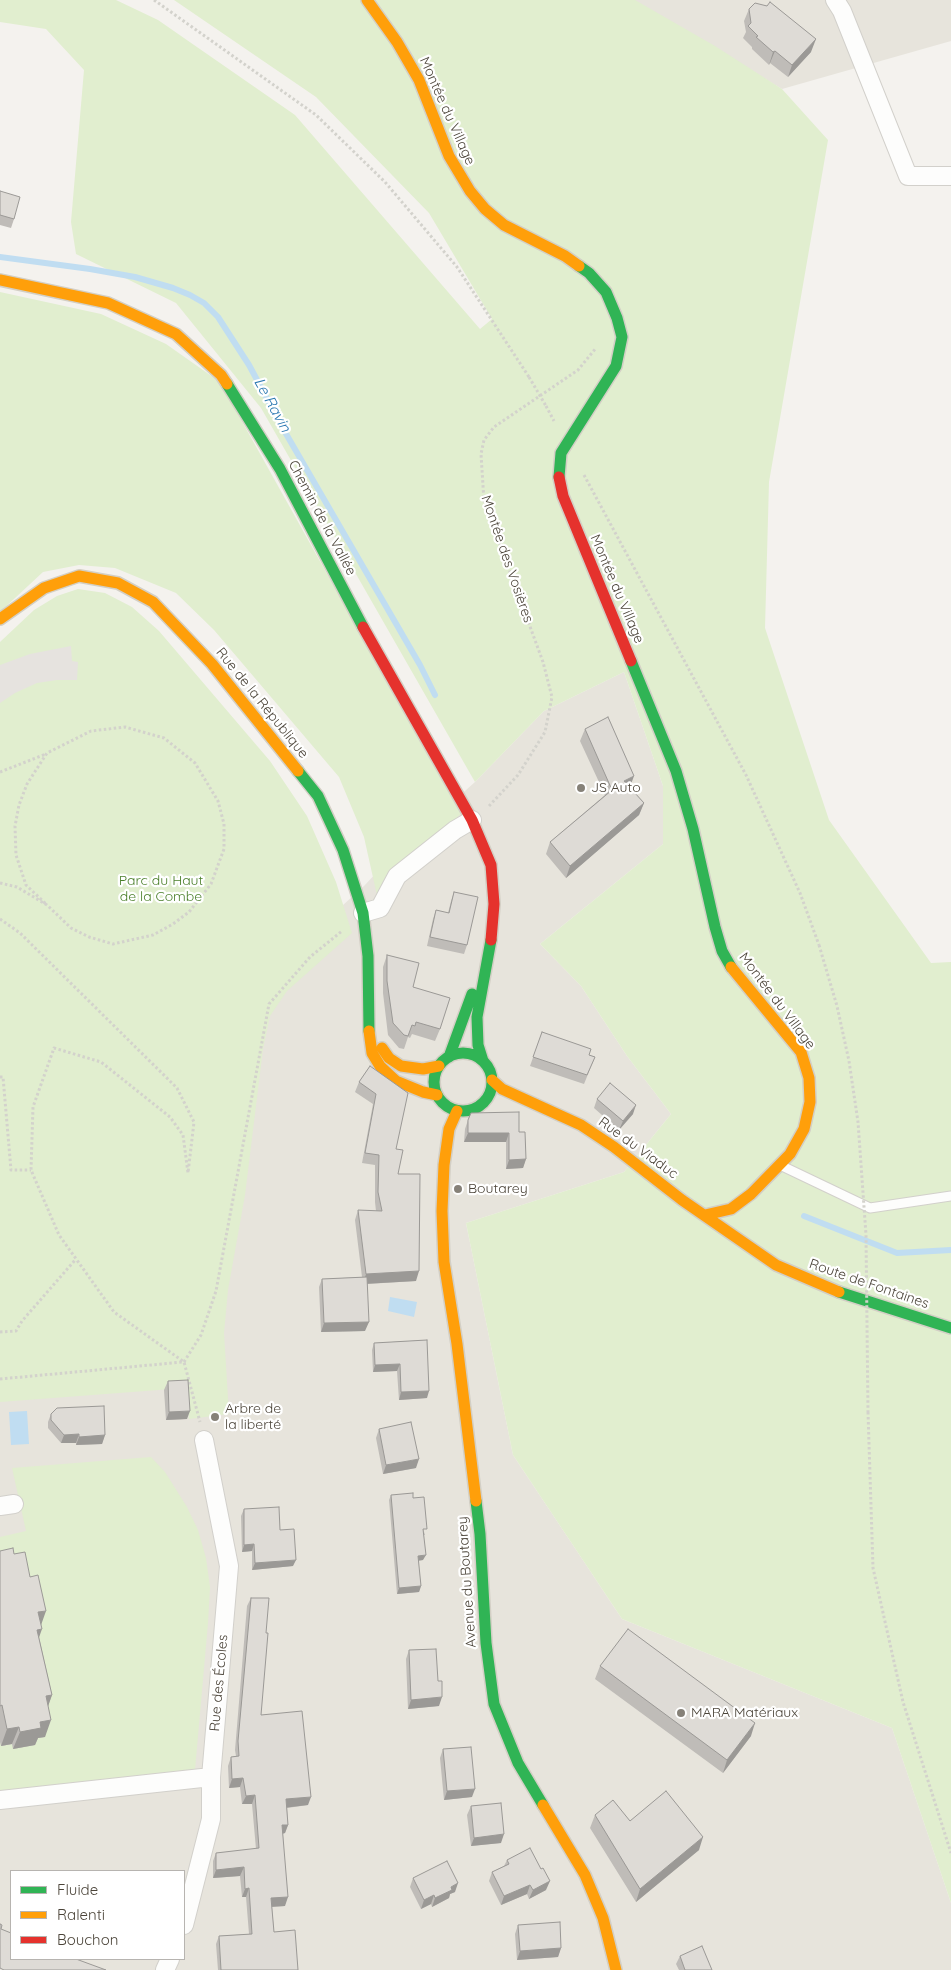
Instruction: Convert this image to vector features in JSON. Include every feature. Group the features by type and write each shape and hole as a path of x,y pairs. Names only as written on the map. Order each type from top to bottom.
{"main road":[{"name":"Montée du Village","path":"367,0 398,42 419,80 449,156 470,191 485,209 504,225 565,256 589,273 606,292 617,318 622,337 616,366 561,453 559,474 563,496 676,771 693,829 722,951 734,972 801,1052 809,1078 810,1102 804,1129 790,1154 751,1194 731,1209 705,1215"},
{"name":"Chemin de la Vallée","path":"0,280 108,303 176,334 221,375 280,469 364,629 454,787 473,825"},
{"name":"Rue de la République","path":"0,619 44,588 79,576 118,583 152,602 212,664 318,796 343,850 363,913 368,956 369,1034 372,1053 380,1066 396,1081 439,1099"},
{"path":"473,825 491,865 494,904 492,933 477,1018 478,1045 492,1080 491,1089 482,1104 475,1109 457,1111 439,1099 434,1080 439,1066 449,1057 467,1054 483,1061"},
{"path":"449,1057 464,1012 486,961"},
{"name":"Rue de la République","path":"369,997 381,1047 388,1058 401,1066 423,1069 439,1066"},
{"name":"Rue du Viaduc","path":"492,1080 502,1089 581,1125 705,1215"},
{"name":"Avenue du Boutarey","path":"439,1099 444,1165"},
{"path":"482,1104 494,1106"},
{"name":"Rue du Viaduc","path":"513,1106 549,1111"},
{"name":"Avenue du Boutarey","path":"457,1111 449,1129 444,1165 442,1211 444,1262 457,1344 480,1534 486,1644 494,1704 518,1763 585,1875 604,1918 616,1970"},
{"name":"Route de Fontaines","path":"705,1215 776,1265 832,1290 951,1328"}],"street":[{"path":"835,0 842,11 908,176 951,176"},
{"path":"363,913 380,908 397,876 455,830 473,825"},
{"name":"Rue des Écoles","path":"185,1921 211,1819 211,1778 229,1566 204,1440"},
{"path":"0,1800 211,1778"}],"lane":[{"path":"780,1165 870,1208 951,1196"}],"path":[{"path":"154,0 316,115 385,182 457,267 546,406"},
{"name":"Montée des Vosières","path":"473,825 518,775 545,732 552,697 543,662 484,501 481,454 484,440 494,427 578,370 596,348 600,339"},
{"path":"566,443 746,775 800,893 837,1006 858,1122 866,1236 868,1412 873,1568 903,1702 951,1853"},
{"path":"0,772 47,753 91,731 125,727 164,738 195,763 218,801 224,824 224,849 211,884 189,912 174,924 153,935 113,944 89,937 71,928 26,885 16,854 15,826 19,805 27,784 47,753"},
{"path":"0,883 17,887 47,905"},
{"path":"184,1362 201,1336 216,1291 269,1004 310,957 363,913"},
{"path":"0,919 20,933 178,1088 194,1122 188,1173 183,1135 170,1117 101,1062 54,1048 33,1107 31,1170 59,1235 114,1312 184,1362 204,1440"},
{"path":"0,1077 2,1077 11,1170 31,1170"},
{"path":"0,1332 16,1331 22,1321 76,1259"},
{"path":"0,1379 184,1362"}],"shaded area":[{"path":"633,0 951,0 951,41 782,89"},
{"path":"71,646 72,661 78,662 77,680 37,683 15,693 0,703 0,665 30,654"},
{"path":"624,672 663,786 663,844 540,944 581,986 627,1056 671,1114 624,1172 466,1223 513,1455 622,1619 892,1728 951,1903 951,1970 0,1970 0,1368 221,1304 256,1050 279,963 364,886 391,857 475,782 544,711"}],"green space":[{"path":"0,0 116,0 158,20 295,115 480,329 492,319 429,213 316,97 174,0 635,0 715,46 782,89 828,140 769,482 765,628 829,820 931,963 951,962 951,1903 892,1728 622,1619 513,1455 466,1223 624,1172 671,1114 627,1056 581,986 540,944 663,844 663,786 624,672 544,711 475,782 261,408 176,303 76,254 71,222 84,70 46,29 0,22"},
{"path":"0,292 101,314 166,344 220,382 461,814 392,872 378,900 364,837 339,777 214,630 176,593 115,568 79,565 43,572 0,612"},
{"name":"Parc du Haut de la Combe","path":"78,589 105,593 132,607 159,631 270,761 307,816 336,882 352,933 287,991 270,1016 263,1049 245,1195 228,1290 224,1333 229,1414 189,1419 185,1388 0,1402 0,642 34,610 57,596"},
{"path":"151,1457 165,1472 187,1507 198,1530 206,1558 210,1587 195,1770 0,1791 0,1742 1,1746 12,1744 14,1749 0,1567 0,1537 26,1531 12,1468"}],"water":[{"path":"390,1297 417,1302 414,1317 388,1311"},
{"path":"27,1411 29,1444 11,1445 9,1412"}],"building":[{"path":"770,2 816,39 792,65 756,37 758,36 748,26 751,23 749,9 755,3 767,6"},
{"path":"0,191 20,197 14,219 0,215"},
{"path":"608,717 634,776 624,781 644,803 570,866 550,842 612,790 585,729"},
{"path":"454,892 478,897 467,945 430,937 436,910 449,913"},
{"path":"387,955 419,963 413,987 450,998 440,1029 416,1022 415,1026 412,1025 408,1036 404,1035 393,1023 387,981"},
{"path":"542,1032 591,1049 589,1055 595,1057 587,1075 533,1057"},
{"path":"370,1066 408,1093 396,1149 403,1150 398,1174 420,1174 419,1271 366,1274 358,1210 382,1211 378,1192 379,1155 365,1153 376,1094 359,1082"},
{"path":"610,1083 636,1105 623,1121 597,1099"},
{"path":"519,1112 519,1132 525,1132 526,1159 509,1160 509,1133 468,1133 468,1120 471,1113"},
{"path":"367,1277 369,1322 324,1323 322,1279"},
{"path":"427,1340 429,1391 401,1392 400,1364 375,1365 374,1343"},
{"path":"188,1380 190,1411 169,1412 168,1381"},
{"path":"104,1406 105,1435 79,1437 79,1434 64,1435 51,1420 51,1414 57,1408"},
{"path":"411,1422 419,1459 386,1465 379,1429"},
{"path":"413,1493 413,1498 424,1497 427,1529 423,1529 426,1555 418,1556 421,1586 399,1588 391,1495"},
{"path":"279,1507 280,1530 294,1529 296,1560 255,1563 254,1544 244,1545 244,1509"},
{"path":"13,1548 14,1554 25,1552 30,1577 38,1575 46,1611 38,1612 42,1629 37,1630 52,1695 46,1696 51,1720 40,1722 41,1728 20,1732 19,1727 7,1729 2,1705 0,1706 0,1551"},
{"path":"251,1598 269,1598 261,1715 302,1711 311,1797 286,1799 288,1825 282,1825 288,1897 271,1898 274,1932 295,1930 298,1970 221,1970 219,1936 252,1934 249,1888 245,1889 244,1867 216,1870 216,1853 259,1848 255,1795 246,1796 243,1778 232,1779 231,1757 239,1756 238,1741"},
{"name":"MARA Matériaux","path":"628,1629 755,1723 727,1760 600,1666"},
{"path":"436,1649 438,1681 442,1681 442,1697 411,1700 409,1650"},
{"path":"471,1747 475,1789 447,1791 443,1749"},
{"path":"666,1791 703,1837 640,1889 595,1815 613,1800 630,1821"},
{"path":"501,1803 504,1834 474,1838 471,1806"},
{"path":"530,1848 550,1881 533,1890 530,1885 504,1896 492,1872 509,1864 507,1860"},
{"path":"447,1861 458,1883 451,1887 452,1890 435,1898 434,1895 424,1900 413,1878"},
{"path":"560,1922 561,1948 520,1951 518,1925"},
{"path":"0,1924 2,1925 1,1929 10,1933 10,1960 79,1960 106,1970 4,1970 0,1968"},
{"path":"702,1946 712,1970 685,1970 680,1956"}],"waterway":[{"name":"Le Ravin","path":"0,257 135,277 190,295 204,303 218,317 249,365 285,432 420,665 435,695"},
{"path":"804,1216 897,1253 951,1250"}],"traffic: fast":[{"path":"559,477 561,453 616,366 622,337 617,318 606,292 589,273 579,266"},
{"path":"227,384 280,469 363,627"},
{"path":"631,661 676,771 693,829 715,927 722,951 731,967"},
{"path":"298,771 318,796 343,850 363,913 368,956 369,1031"},
{"path":"483,1061 478,1045 477,1017 491,940"},
{"path":"449,1057 472,994"},
{"path":"463,1053 474,1055 487,1066 492,1082 490,1093 479,1106 463,1111 452,1109 439,1098 434,1082 436,1071 447,1058 463,1053"},
{"path":"839,1292 951,1328"},
{"path":"476,1501 480,1534 486,1643 494,1704 518,1763 543,1805"}],"traffic: slow":[{"path":"367,0 397,42 419,80 449,156 470,191 485,209 504,225 565,256 579,266"},
{"path":"0,280 108,303 176,334 221,375 227,384"},
{"path":"0,619 44,588 79,576 118,583 153,602 212,664 298,771"},
{"path":"705,1215 731,1209 751,1194 790,1154 804,1129 810,1102 809,1078 801,1052 731,967"},
{"path":"369,1031 372,1053 380,1066 396,1081 423,1092 437,1095"},
{"path":"382,1048 389,1058 401,1066 423,1069 439,1066"},
{"path":"492,1080 502,1089 581,1125 614,1147 682,1200 776,1265 839,1292"},
{"path":"457,1111 449,1129 444,1165 442,1211 444,1262 457,1344 476,1501"},
{"path":"543,1805 585,1875 603,1918 616,1970"}],"traffic: jam":[{"path":"559,477 563,496 631,661"},
{"path":"363,627 472,820 491,865 494,904 491,940"}],"place":[{"name":"JS Auto","path":"581,788"},
{"name":"Boutarey","path":"458,1189"},
{"name":"Arbre de la liberté","path":"215,1417"},
{"name":"MARA Matériaux","path":"681,1713"}]}
